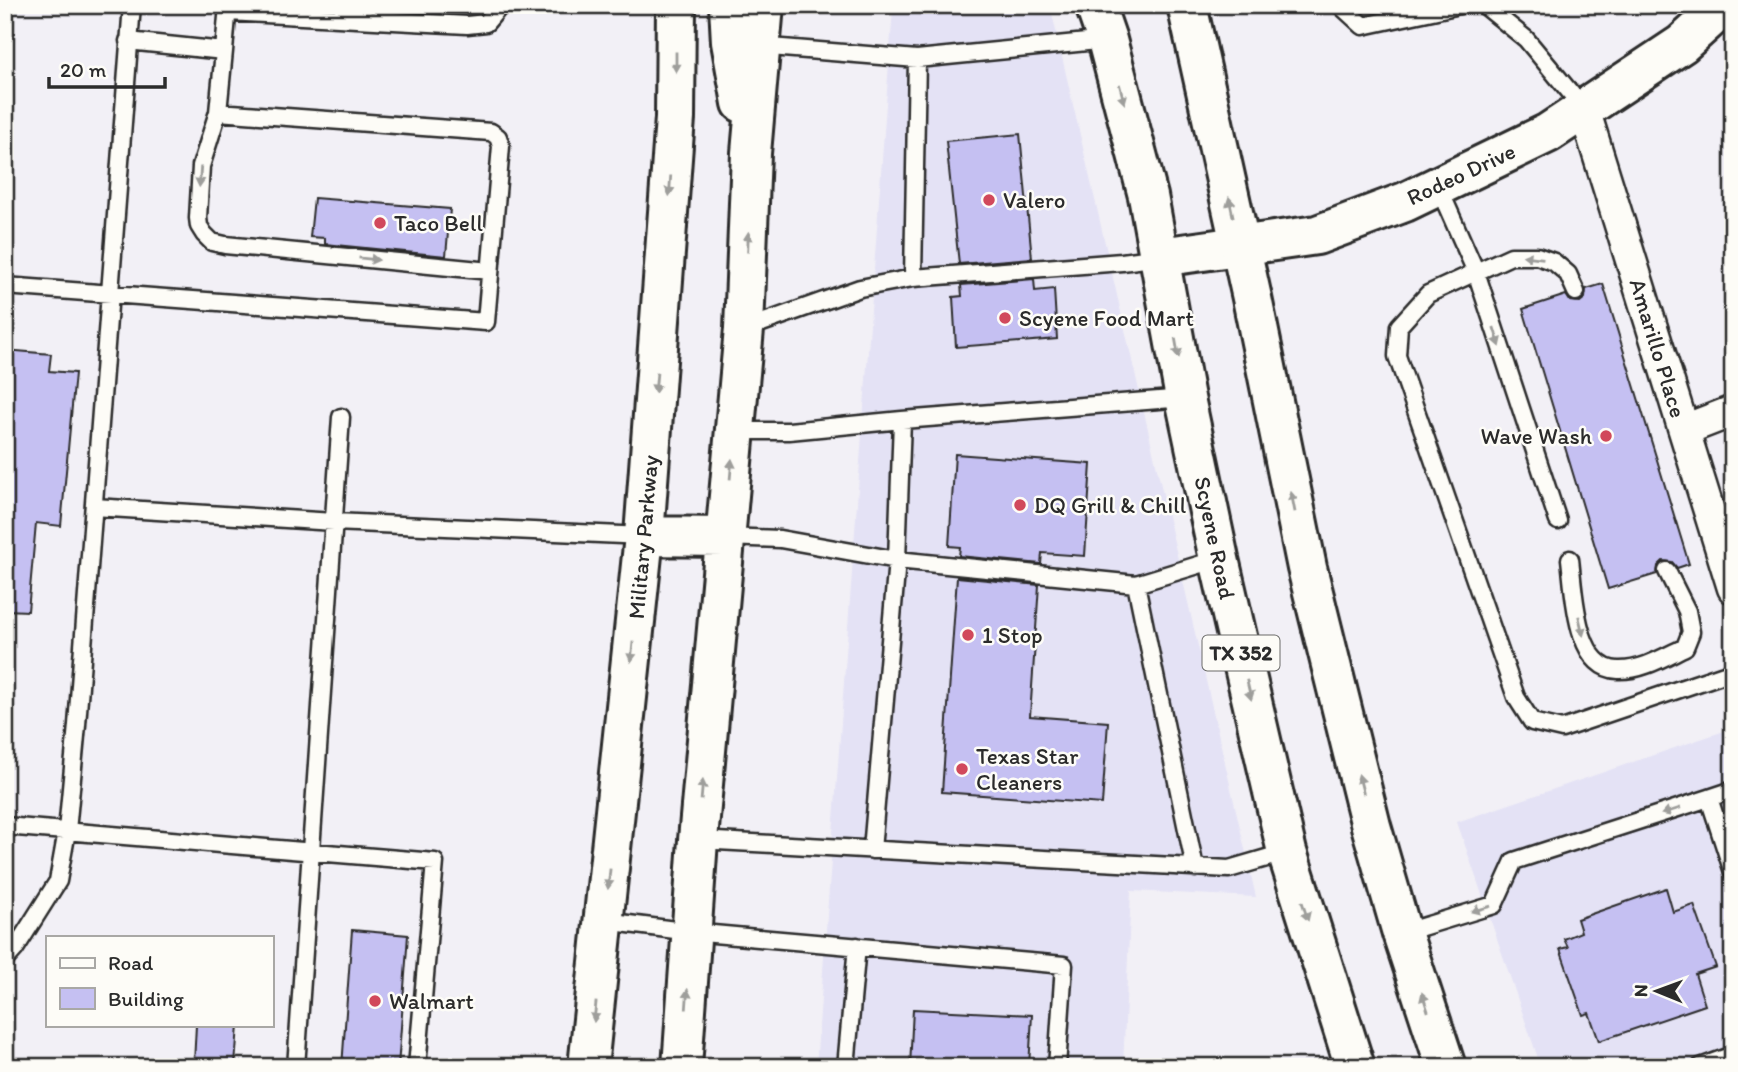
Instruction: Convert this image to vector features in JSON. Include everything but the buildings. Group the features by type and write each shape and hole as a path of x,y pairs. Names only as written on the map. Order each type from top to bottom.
{"main road":[{"name":"Military Parkway","path":"589,1067 643,536 675,118 676,5"},
{"path":"682,1067 698,841 744,329 751,153 740,31 764,5"},
{"path":"1187,5 1307,568 1371,826 1402,933 1446,1067"},
{"name":"Rodeo Drive","path":"1160,257 1317,235 1405,202 1548,133 1682,44 1725,5"},
{"name":"Scyene Road","path":"1101,23 1148,196 1185,398 1219,559 1287,852 1355,1067"},
{"path":"643,536 724,537"}],"street":[{"name":"Amarillo Place","path":"1584,109 1731,576"},
{"path":"1684,430 1733,411"}],"lane":[{"path":"5,960 15,949 58,881 67,831 132,5"},
{"path":"338,18 366,5"},
{"path":"490,271 225,245 212,242 199,226 198,218 201,166 218,112 228,9 467,25 486,23 501,5"},
{"path":"1340,5 1363,26 1460,5"},
{"path":"1484,5 1526,39 1584,109"},
{"path":"740,31 917,59 1101,23"},
{"path":"128,41 224,51"},
{"path":"913,278 917,59"},
{"path":"5,286 486,322 501,146 498,136 491,132 218,112"},
{"path":"1438,186 1476,272 1558,521"},
{"path":"1576,292 1568,274 1554,262 1536,256 1511,256 1428,294 1399,326 1397,356 1516,697 1532,722 1562,729 1733,671"},
{"path":"744,329 860,288 913,278 1160,257"},
{"path":"735,431 789,431 1185,398"},
{"path":"296,1067 341,417"},
{"path":"872,850 897,560 902,420"},
{"path":"94,507 334,522 643,536"},
{"path":"724,537 780,539 897,560 1136,584 1219,559"},
{"path":"1570,559 1585,646 1598,662 1617,670 1649,664 1685,647 1691,632 1687,611 1667,571"},
{"path":"1136,584 1195,868"},
{"path":"1402,933 1494,905 1514,861 1733,790"},
{"path":"1709,799 1733,872"},
{"path":"5,826 435,862 417,1067"},
{"path":"698,841 1229,869 1287,852"},
{"path":"605,921 691,932 1064,965 1057,1067"},
{"path":"846,1067 857,946"},
{"path":"1700,1067 1733,1055"}],"shaded area":[{"path":"926,5 1050,5 1256,897 1131,891 1123,1067 816,1067 893,8"},
{"path":"1733,728 1733,1067 1541,1067 1457,822"}],"place":[{"name":"Valero","path":"989,200"},
{"name":"Taco Bell","path":"380,223"},
{"name":"Scyene Food Mart","path":"1005,318"},
{"name":"Wave Wash","path":"1606,436"},
{"name":"DQ Grill & Chill","path":"1020,505"},
{"name":"1 Stop","path":"968,635"},
{"name":"Texas Star Cleaners","path":"962,769"},
{"name":"Walmart","path":"375,1001"}]}
